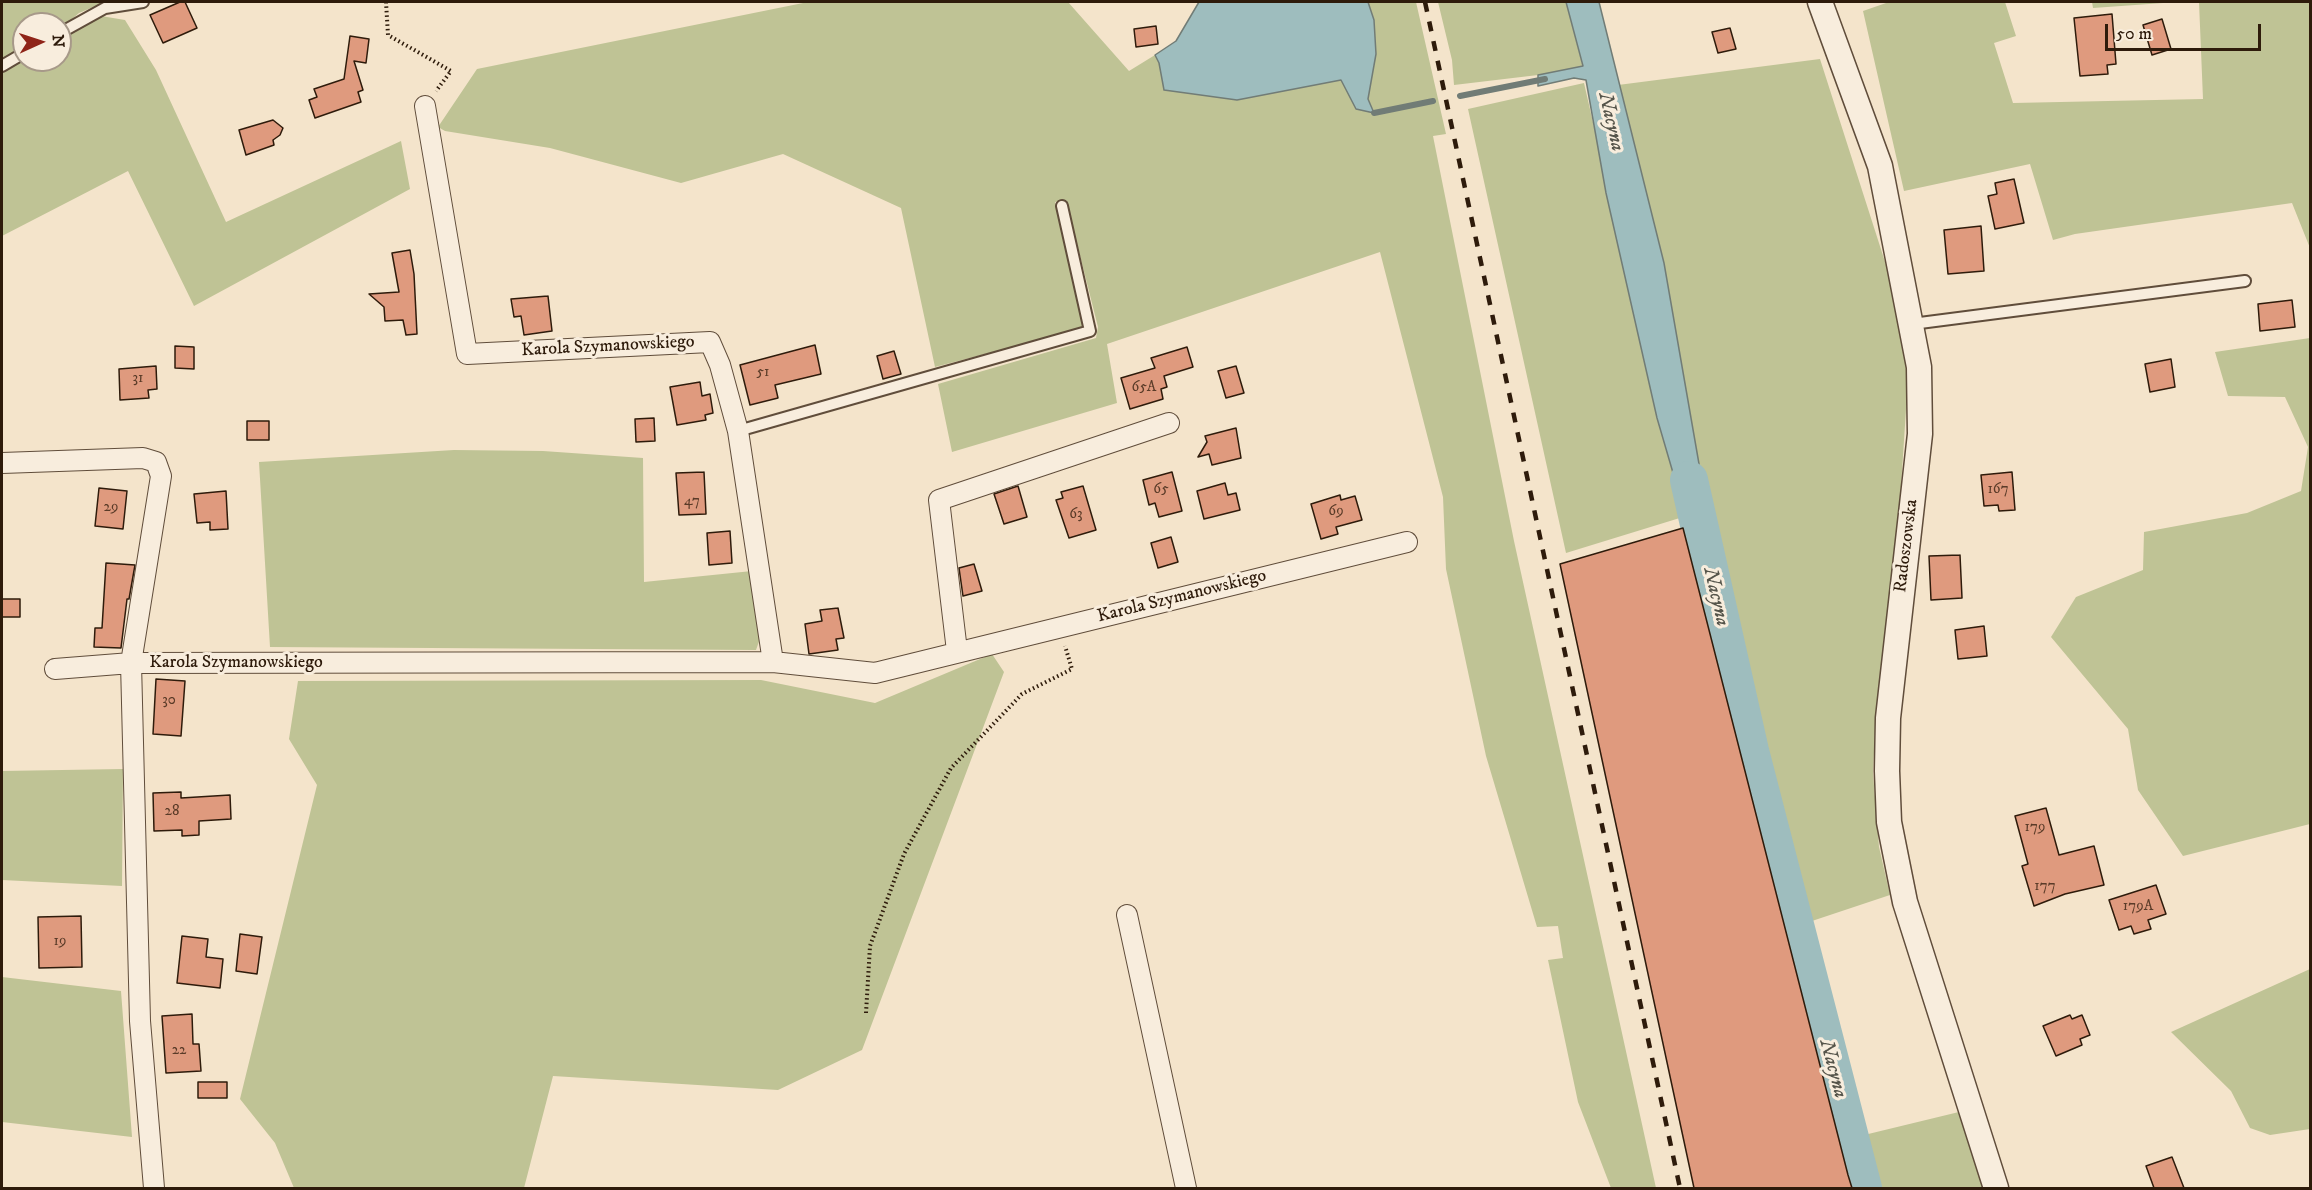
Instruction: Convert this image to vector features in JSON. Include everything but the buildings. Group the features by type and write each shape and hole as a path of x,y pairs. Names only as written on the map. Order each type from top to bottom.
{"street":[{"name":"Radoszowska","path":"1820,2 1880,166 1919,367 1920,434 1891,682 1887,789 1889,822 1905,902 1996,1188"},
{"name":"Karola Szymanowskiego","path":"424,106 467,354 710,342 720,365 738,431 773,662"},
{"path":"957,651 939,500 1169,423"},
{"name":"Karola Szymanowskiego","path":"2,463 143,458 156,462 161,476 131,663 140,1021 154,1188"},
{"name":"Karola Szymanowskiego","path":"55,669 131,663 773,662 875,673 1407,542"},
{"path":"1127,915 1186,1188"}],"lane":[{"path":"72,26 105,8 143,2"},
{"path":"738,431 1090,331 1062,206"},
{"path":"1912,324 2245,281"}],"path":[{"path":"386,2 388,35 452,71 424,106"},
{"path":"866,1013 870,946 904,854 951,768 1022,694 1072,669 1059,627"}],"green space":[{"path":"2,2 105,2 79,13 72,19 76,31 101,16 125,20 156,70 226,222 401,141 410,189 194,306 128,171 2,236"},
{"path":"808,2 1068,2 1129,71 1155,55 1159,63 1237,100 1341,80 1374,112 1368,99 1376,54 1374,20 1368,2 1416,2 1446,134 1433,136 1514,541 1656,1188 1611,1188 1578,1102 1548,960 1563,958 1558,926 1537,927 1486,756 1446,569 1443,497 1380,252 1107,344 1117,403 952,452 938,384 1096,338 1098,327 1066,200 1055,202 1085,328 935,367 901,208 783,154 681,183 550,148 445,131 438,127 477,69"},
{"path":"1438,2 1566,2 1583,67 1454,85 1452,60"},
{"path":"1889,2 2005,2 2016,36 1994,43 2013,103 2203,99 2199,2 2310,2 2310,248 2292,203 2075,234 2053,240 2030,164 1904,191 1863,11"},
{"path":"2092,2 2177,2 2093,8"},
{"path":"1820,59 1903,318 1908,379 1897,548 1876,711 1873,773 1879,847 1890,895 1803,924 1710,527 1664,263 1618,85"},
{"path":"1584,83 1683,517 1566,553 1468,109"},
{"path":"2310,338 2310,824 2183,856 2138,790 2128,729 2051,637 2076,597 2143,570 2144,532 2247,513 2301,491 2308,447 2285,397 2228,396 2215,352"},
{"path":"454,450 543,451 643,458 644,582 752,571 762,633 756,650 270,647 259,462"},
{"path":"992,654 1004,672 862,1050 778,1090 553,1076 524,1188 294,1188 275,1143 240,1099 317,785 289,739 298,681 761,680 875,703"},
{"path":"123,769 122,886 2,880 2,771"},
{"path":"2310,969 2310,1129 2270,1135 2250,1128 2231,1091 2171,1032"},
{"path":"2,977 121,991 132,1137 2,1122"},
{"path":"1963,1111 1988,1188 1873,1188 1860,1136"}],"water":[{"path":"1199,2 1368,2 1374,20 1376,54 1368,99 1374,113 1356,109 1341,80 1237,100 1164,90 1159,63 1155,55 1176,41"},
{"path":"1566,2 1599,2 1664,263 1710,527 1690,531 1657,418 1606,193 1586,80 1574,78 1538,86 1538,75 1583,66"}],"waterway":[{"path":"1460,96 1545,79"},
{"path":"1374,113 1433,101"},
{"name":"Nacyna","path":"1689,480 1750,751 1863,1188"}],"railway":[{"path":"1425,2 1680,1188"}]}
